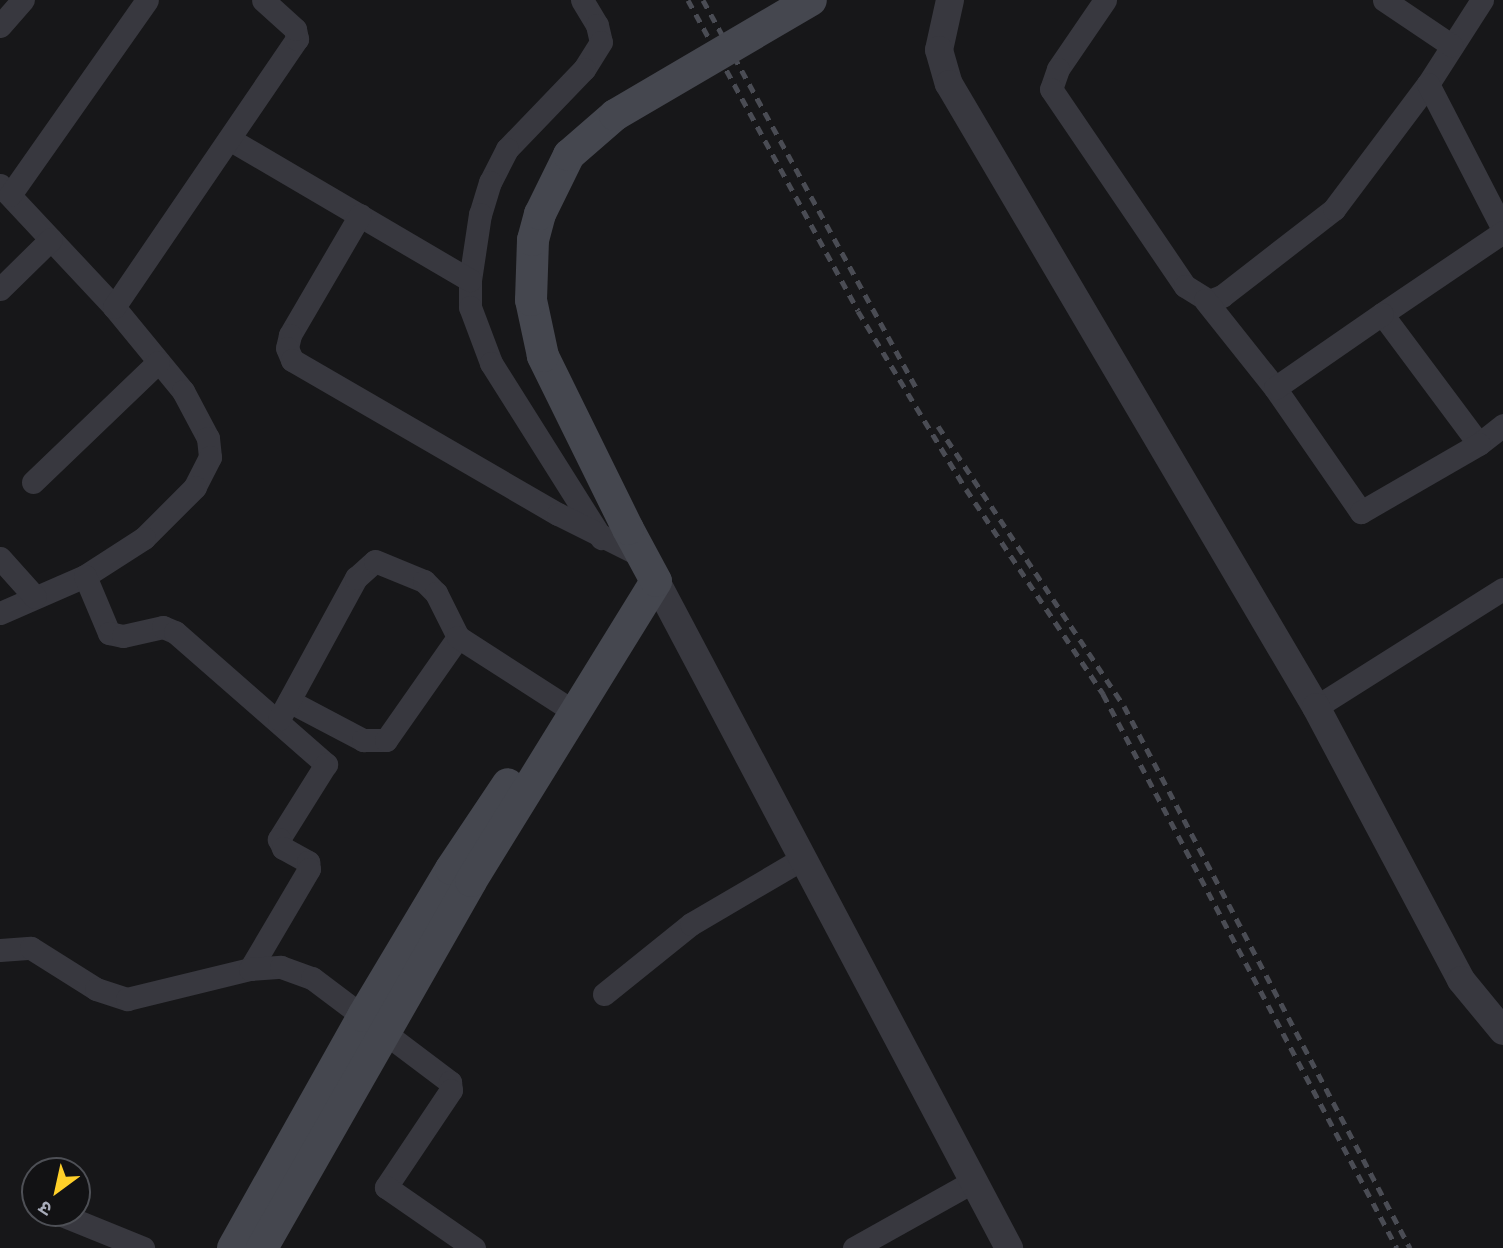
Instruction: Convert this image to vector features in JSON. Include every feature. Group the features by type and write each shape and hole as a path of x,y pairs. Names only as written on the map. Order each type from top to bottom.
{"main road":[{"path":"233,1248 374,1023 589,696 621,635 632,551 543,356 531,300 533,240 540,214 569,155 615,114 811,0"},
{"path":"262,1248 451,869 585,672 621,635"}],"street":[{"path":"0,26 23,0"},
{"path":"0,613 86,576 144,538 174,510 205,470 208,438 183,391 114,307 5,190 147,0"},
{"path":"582,0 597,24 601,42 584,69 506,149 480,214 470,280 470,307 491,363 632,551 802,859 1009,1248"},
{"path":"950,0 939,50 949,84 1316,707 1461,980 1503,1031"},
{"path":"1105,0 1058,69 1051,89 1185,286 1205,299 1275,388 1361,512 1479,444 1503,425"},
{"path":"1384,0 1451,45"},
{"path":"1205,299 1222,296 1334,209 1428,85 1482,0"},
{"path":"114,307 232,140 297,39 295,29 269,2"},
{"path":"1275,388 1503,231 1428,85"},
{"path":"232,140 470,280"},
{"path":"360,215 290,335 287,348 292,360 632,551"},
{"path":"0,289 51,239"},
{"path":"1381,314 1479,444"},
{"path":"33,482 158,362"},
{"path":"0,558 35,597"},
{"path":"284,710 356,578 375,561 424,582 436,593 458,637 562,705"},
{"path":"86,576 109,633 123,636 163,627 175,632 284,710 363,740 386,740 458,637"},
{"path":"1316,707 1503,589"},
{"path":"250,969 309,869 308,862 283,848 279,839 326,764 284,710"},
{"path":"604,994 691,924 802,859"},
{"path":"0,950 31,948 96,989 127,999 250,969 296,970 374,1023 451,1086 386,1187 474,1248"},
{"path":"854,1248 972,1182"},
{"path":"91,1226 144,1248"}],"railway":[{"path":"688,0 858,311 966,489 1103,694 1397,1248"},
{"path":"703,0 917,390"},
{"path":"938,426 1124,706 1410,1248"}]}
